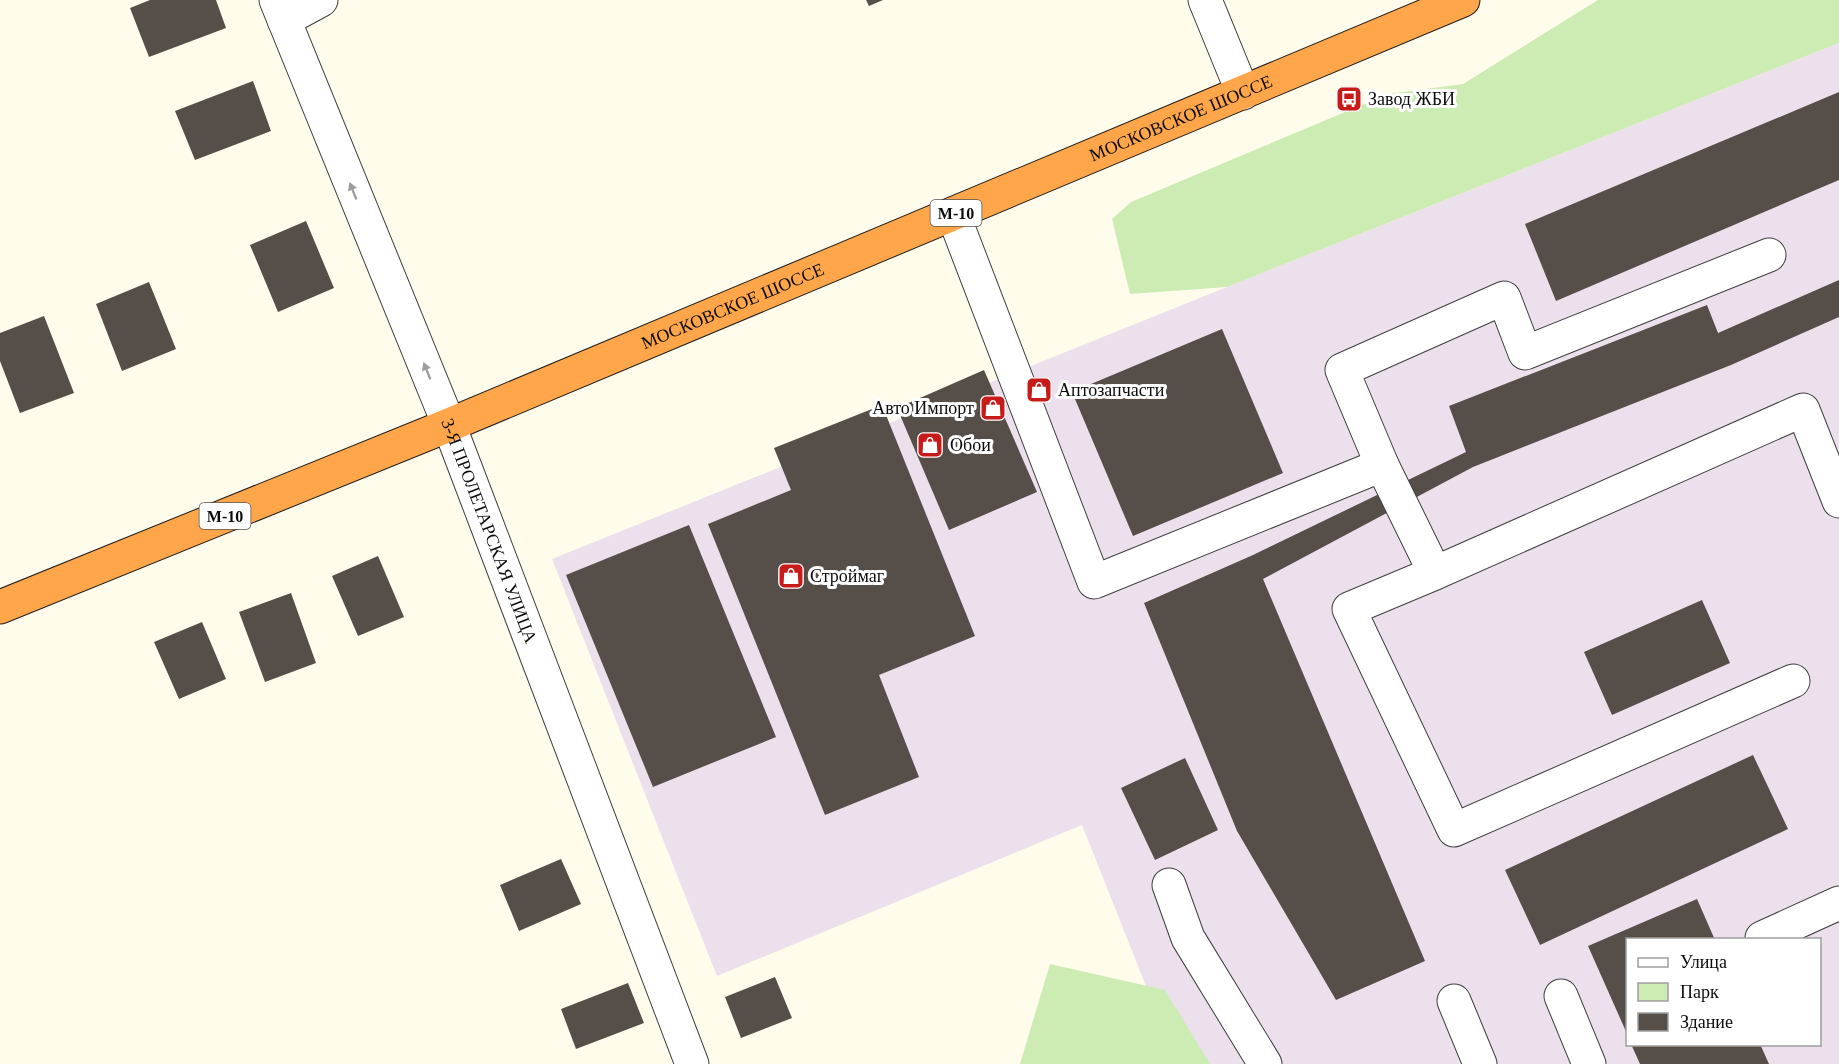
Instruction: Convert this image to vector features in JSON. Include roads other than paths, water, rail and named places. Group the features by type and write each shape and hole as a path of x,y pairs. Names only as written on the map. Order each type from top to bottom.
{"highway":[{"name":"МОСКОВСКОЕ ШОССЕ","path":"0,607 449,425 1243,93 1448,3"}],"street":[{"path":"280,10 321,0"},
{"path":"1205,0 1243,93"},
{"name":"3-Я ПРОЛЕТАРСКАЯ УЛИЦА","path":"280,10 449,425 692,1064"},
{"path":"953,214 1094,582 1382,465"},
{"path":"1435,573 1382,465 1342,370 1504,298 1525,353 1769,255"},
{"path":"1793,681 1454,830 1349,609 1803,410 1839,501"},
{"path":"1169,885 1188,938 1265,1064"},
{"path":"1762,938 1839,903"},
{"path":"1561,996 1589,1064"},
{"path":"1454,1000 1480,1064"}],"place":[{"name":"Завод ЖБИ","path":"1349,99"},
{"name":"Аптозапчасти","path":"1039,390"},
{"name":"Авто Импорт","path":"993,408"},
{"name":"Обои","path":"930,445"},
{"name":"Строймаг","path":"791,576"}]}
